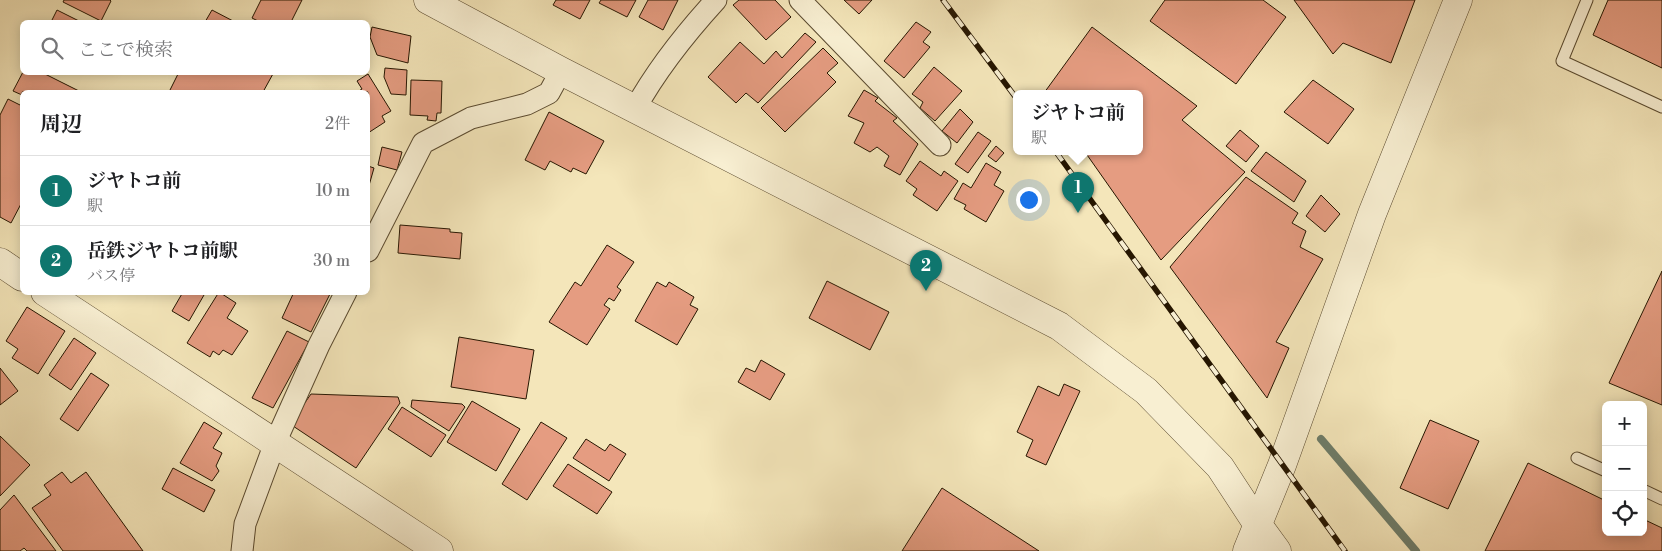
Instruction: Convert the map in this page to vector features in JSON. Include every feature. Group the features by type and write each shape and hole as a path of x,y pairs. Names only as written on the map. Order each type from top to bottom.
{"street":[{"path":"428,0 561,71 1060,326 1146,391 1220,467 1277,551"},
{"path":"635,109 650,82 690,28 716,0"},
{"path":"800,0 940,145"},
{"path":"1247,551 1282,465 1372,214 1458,0"},
{"path":"370,247 424,144 471,118 527,104 549,93 561,71"},
{"path":"0,262 20,276"},
{"path":"50,295 440,551"},
{"path":"242,551 245,524 274,443 318,345 344,295"}],"lane":[{"path":"1587,0 1562,61 1662,107"},
{"path":"1577,458 1602,469"},
{"path":"1645,491 1662,499"}],"building":[{"path":"64,0 111,1 102,20 63,2"},
{"path":"261,0 302,0 292,20 256,20 252,18"},
{"path":"556,0 590,0 580,19 553,5"},
{"path":"601,0 636,0 627,17 599,3"},
{"path":"648,0 678,0 663,30 639,17"},
{"path":"739,0 775,0 791,17 766,40 733,5"},
{"path":"844,0 872,0 859,14"},
{"path":"1165,0 1263,0 1286,17 1236,84 1150,21"},
{"path":"1294,0 1415,0 1391,63 1343,43 1333,54"},
{"path":"1608,0 1662,0 1662,68 1593,35"},
{"path":"57,10 77,20 52,20"},
{"path":"212,10 231,20 206,20"},
{"path":"916,22 931,32 923,42 930,47 904,78 884,61"},
{"path":"372,27 411,36 408,63 377,55 370,37"},
{"path":"1092,27 1197,106 1182,120 1245,172 1161,260 1087,155 1143,155 1143,90 1046,90"},
{"path":"805,33 816,42 758,103 746,93 736,103 708,77 740,42 764,64 776,51 782,58"},
{"path":"823,48 838,63 827,73 836,82 785,132 761,108"},
{"path":"934,67 962,91 935,121 920,108 923,102 912,94"},
{"path":"385,68 407,70 406,95 391,94 384,77"},
{"path":"21,75 47,75 77,90 20,90 20,94 13,91"},
{"path":"178,75 272,75 264,90 170,90"},
{"path":"369,75 391,111 382,116 385,122 370,132 370,90 360,90 362,89 357,81"},
{"path":"411,80 442,81 441,113 437,113 436,121 427,120 428,116 410,115"},
{"path":"1313,80 1354,109 1328,144 1284,112"},
{"path":"864,90 878,98 875,101 897,118 893,121 918,144 900,175 884,166 889,156 877,147 870,152 854,143 864,123 848,116"},
{"path":"8,99 20,105 20,206 11,223 0,217 0,115"},
{"path":"960,109 973,122 957,143 942,131"},
{"path":"549,112 604,141 586,174 573,168 571,172 550,161 545,170 525,160"},
{"path":"1240,130 1259,146 1246,162 1226,146"},
{"path":"978,132 991,141 968,173 955,164"},
{"path":"996,146 1004,153 996,162 988,156"},
{"path":"382,147 402,152 397,170 378,165"},
{"path":"1266,152 1306,181 1294,202 1251,171"},
{"path":"920,161 941,176 944,171 958,181 937,211 913,195 917,189 906,181"},
{"path":"986,163 1001,172 994,185 1004,191 986,222 964,209 966,205 954,199 963,183 971,188"},
{"path":"370,167 374,168 370,182"},
{"path":"1246,177 1298,213 1292,223 1306,231 1300,247 1323,259 1276,342 1289,348 1267,398 1170,267"},
{"path":"1321,195 1340,214 1325,232 1306,216"},
{"path":"400,225 450,229 450,232 462,233 460,259 398,253"},
{"path":"607,245 634,262 617,287 621,290 614,301 609,298 604,305 610,309 587,345 549,322 575,282 581,286"},
{"path":"1662,271 1662,405 1609,383"},
{"path":"827,281 889,312 870,350 809,318"},
{"path":"657,282 666,287 669,282 694,297 690,305 698,309 677,345 635,321"},
{"path":"181,295 204,295 189,321 172,311"},
{"path":"217,295 224,295 236,303 227,318 248,331 232,355 223,350 219,355 213,351 210,357 187,343"},
{"path":"293,295 330,295 311,332 282,318"},
{"path":"27,307 65,331 38,374 12,358 18,349 6,341"},
{"path":"287,331 309,342 273,408 252,398"},
{"path":"459,337 534,350 526,399 451,387"},
{"path":"74,338 96,353 71,390 49,375"},
{"path":"761,360 785,374 770,400 738,382 746,368 755,372"},
{"path":"0,368 18,391 0,405"},
{"path":"91,373 109,385 78,431 60,419"},
{"path":"1064,384 1080,391 1046,465 1026,456 1033,440 1017,432 1038,386 1059,396"},
{"path":"311,394 398,397 400,403 356,468 290,424"},
{"path":"412,400 462,404 465,407 449,431 411,407"},
{"path":"472,401 520,429 496,471 447,442"},
{"path":"402,407 446,435 431,457 388,429"},
{"path":"1430,420 1479,441 1448,509 1400,488"},
{"path":"204,422 222,433 213,448 222,453 216,466 219,471 212,481 180,463"},
{"path":"541,422 567,438 527,500 502,484"},
{"path":"0,436 30,465 0,496"},
{"path":"586,439 605,451 610,444 626,454 609,481 573,458"},
{"path":"1528,463 1602,499 1602,536 1647,536 1647,521 1662,528 1662,551 1485,551"},
{"path":"568,464 612,492 597,514 553,486"},
{"path":"173,468 215,490 204,512 162,489"},
{"path":"62,472 71,483 86,472 143,551 63,551 32,508 51,495 44,485"},
{"path":"942,488 1039,551 902,551"},
{"path":"14,495 56,551 27,551 24,548 20,551 0,551 0,510"}],"waterway":[{"path":"1321,439 1416,551"}],"railway":[{"path":"943,0 1013,94"},
{"path":"1058,155 1345,551"}],"place":[{"name":"ジヤトコ前","path":"1078,213"},
{"name":"岳鉄ジヤトコ前駅","path":"926,291"}]}
